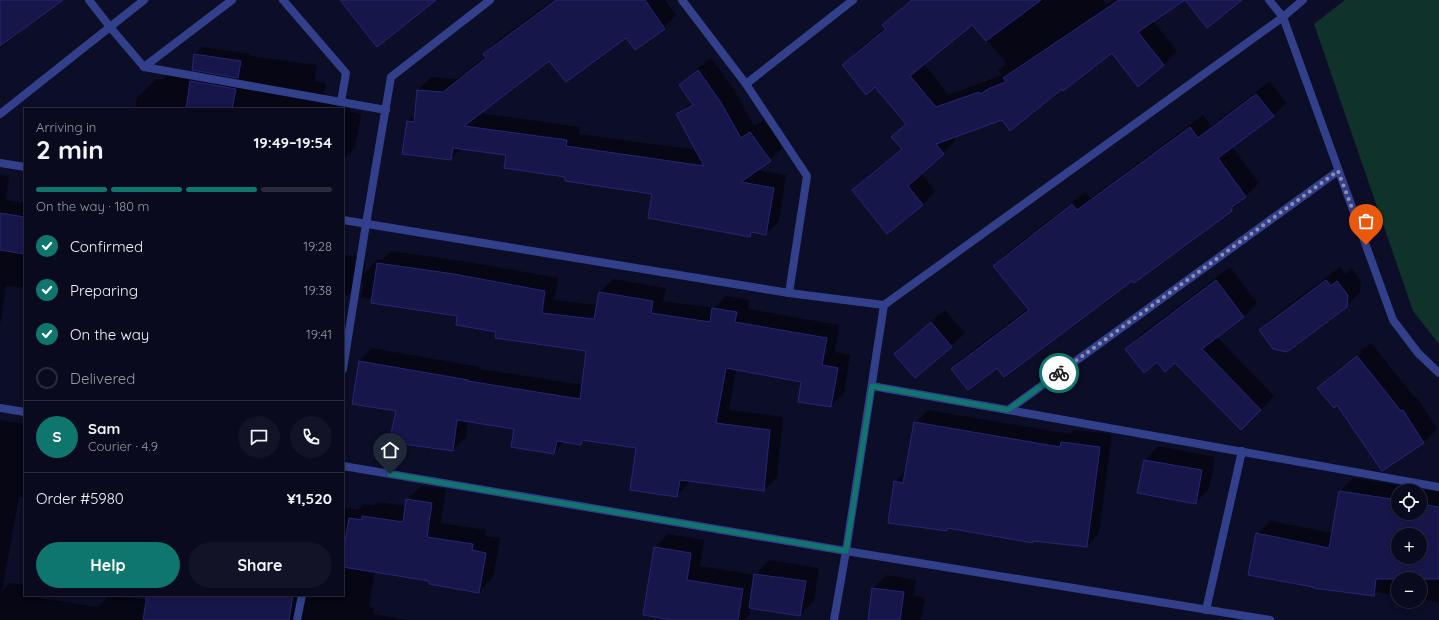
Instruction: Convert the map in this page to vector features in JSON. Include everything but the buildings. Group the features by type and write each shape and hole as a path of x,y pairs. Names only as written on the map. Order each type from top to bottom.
{"street":[{"path":"90,0 110,27 144,67 386,110"},
{"path":"0,114 144,0"},
{"path":"144,67 232,0"},
{"path":"283,0 346,73 342,102"},
{"path":"344,363 391,77 490,0"},
{"path":"682,0 746,84 807,176 789,293"},
{"path":"746,84 853,0"},
{"path":"1270,0 1282,17 1393,320 1418,353 1439,373"},
{"path":"344,220 789,293 884,304 1282,17 1303,0"},
{"path":"0,163 24,167"},
{"path":"1008,410 1338,171"},
{"path":"834,620 884,304"},
{"path":"872,386 1439,487"},
{"path":"0,408 24,412"},
{"path":"1206,610 1242,451"},
{"path":"344,466 846,551 1268,620"},
{"path":"297,620 302,596"}],"green space":[{"path":"1345,0 1439,0 1439,344 1413,311 1314,24"}],"way so far":[{"path":"1059,373 1338,171 1366,245"}],"route":[{"path":"390,474 846,551 872,386 1008,410 1059,373"}]}
